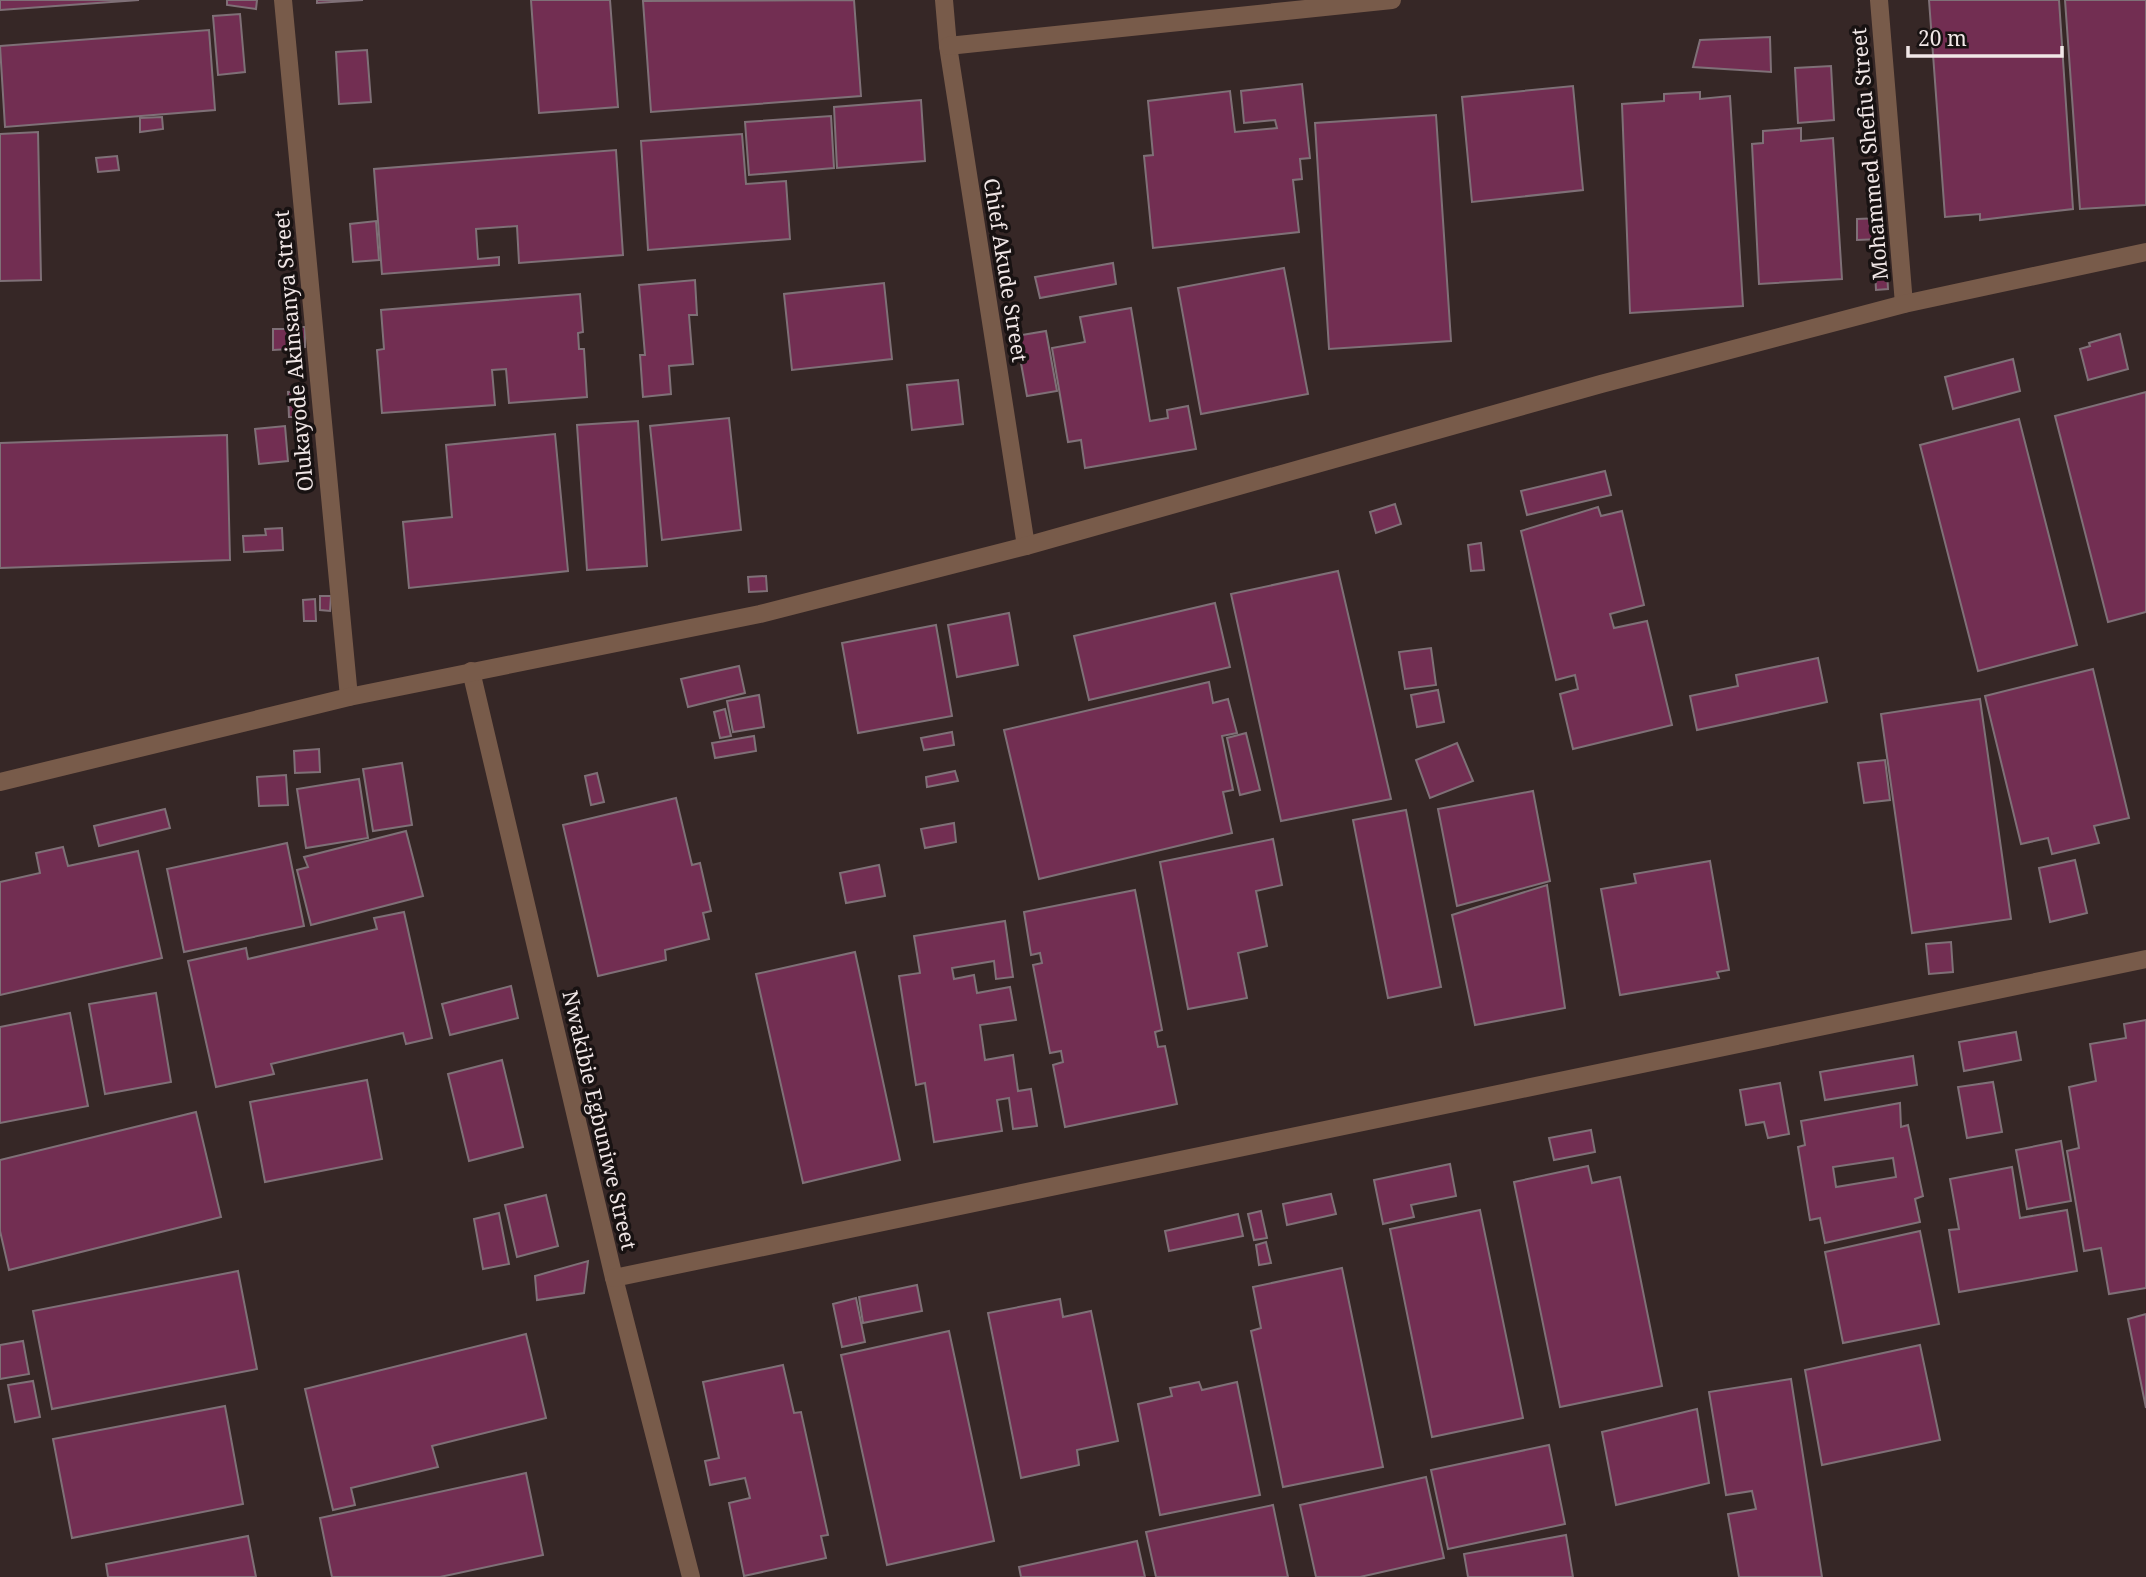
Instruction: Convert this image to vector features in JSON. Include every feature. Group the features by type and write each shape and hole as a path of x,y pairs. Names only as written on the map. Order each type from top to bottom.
{"street":[{"name":"Olukayode Akinsanya Street","path":"283,0 349,697"},
{"name":"Chief Akude Street","path":"944,0 948,46 1026,546"},
{"path":"948,46 1392,0"},
{"name":"Mohammed Shefiu Street","path":"1880,0 1904,304"},
{"path":"0,782 349,697 760,614 1026,546 1588,387 1904,304 2146,253"},
{"name":"Nwakibie Egbuniwe Street","path":"471,671 614,1278 691,1577"},
{"path":"614,1278 2146,959"}],"building":[{"path":"0,0 139,0 0,10"},
{"path":"227,0 257,0 256,9 227,5"},
{"path":"317,0 363,0 317,3"},
{"path":"531,0 610,0 618,107 539,113"},
{"path":"854,0 861,96 651,112 643,1"},
{"path":"1929,0 2059,0 2073,209 1980,220 1980,214 1945,217"},
{"path":"2065,0 2146,0 2146,205 2080,209"},
{"path":"240,14 245,72 218,75 213,16"},
{"path":"209,30 215,110 5,127 0,46"},
{"path":"1770,37 1771,72 1693,67 1700,40"},
{"path":"367,50 371,102 339,104 336,52"},
{"path":"1831,66 1834,120 1798,123 1795,68"},
{"path":"1302,84 1310,158 1300,159 1302,179 1293,180 1299,232 1153,248 1144,156 1153,155 1148,101 1230,91 1235,132 1277,128 1275,120 1244,123 1241,91"},
{"path":"1573,86 1583,190 1472,202 1462,97"},
{"path":"1700,92 1700,99 1730,96 1743,306 1630,313 1622,104 1664,101 1664,94"},
{"path":"921,100 925,161 837,168 834,107"},
{"path":"1436,115 1451,341 1329,349 1315,123"},
{"path":"831,116 834,168 749,175 745,122"},
{"path":"162,117 163,129 140,132 140,118"},
{"path":"1801,128 1801,141 1833,138 1842,279 1759,284 1752,144 1763,143 1763,131"},
{"path":"38,132 41,280 0,281 0,134"},
{"path":"742,134 746,184 786,181 790,239 648,250 641,141"},
{"path":"616,150 623,255 519,263 517,226 476,229 478,259 499,257 499,265 382,274 374,169"},
{"path":"117,156 119,170 98,172 96,158"},
{"path":"1881,218 1881,239 1857,240 1857,219"},
{"path":"376,221 379,260 353,262 350,224"},
{"path":"1113,263 1116,284 1040,298 1035,277"},
{"path":"1284,268 1308,394 1201,414 1178,288"},
{"path":"1875,270 1887,270 1888,289 1876,290"},
{"path":"695,280 697,315 689,315 693,364 669,366 671,394 643,397 640,355 645,355 639,285"},
{"path":"884,283 892,359 792,370 784,294"},
{"path":"580,294 583,332 578,333 579,349 584,349 587,397 509,403 506,369 492,370 495,405 382,413 377,350 384,349 381,310"},
{"path":"1131,308 1150,421 1168,418 1167,410 1188,406 1196,449 1085,468 1081,440 1068,442 1052,348 1085,342 1080,317"},
{"path":"293,327 305,327 305,347 294,347"},
{"path":"273,329 290,329 290,349 273,350"},
{"path":"1046,331 1057,391 1027,396 1016,336"},
{"path":"2120,334 2128,369 2088,380 2080,349 2090,346 2089,343"},
{"path":"2013,359 2020,391 1953,409 1945,377"},
{"path":"958,380 963,424 912,430 907,385"},
{"path":"301,391 302,417 289,417 288,392"},
{"path":"2146,392 2146,612 2108,622 2055,416"},
{"path":"729,418 741,530 662,540 650,426"},
{"path":"2019,419 2077,645 1978,671 1920,445"},
{"path":"638,421 647,566 587,570 577,425"},
{"path":"285,426 288,461 259,464 255,429"},
{"path":"555,434 568,571 409,588 403,522 452,517 446,445"},
{"path":"227,435 230,560 0,568 0,443"},
{"path":"1605,471 1611,495 1527,515 1521,491"},
{"path":"1395,504 1401,524 1376,533 1370,512"},
{"path":"1598,507 1601,516 1622,511 1644,605 1610,614 1614,628 1647,621 1672,725 1573,749 1560,694 1578,689 1575,675 1556,680 1521,531"},
{"path":"282,528 283,550 244,552 243,536 266,535 265,529"},
{"path":"1481,543 1484,570 1471,571 1468,545"},
{"path":"1338,571 1391,799 1281,821 1231,594"},
{"path":"766,576 767,591 749,592 748,577"},
{"path":"320,596 331,596 330,611 320,610"},
{"path":"315,599 316,621 304,621 303,600"},
{"path":"1215,603 1230,667 1089,700 1074,636"},
{"path":"1009,613 1018,665 957,677 948,625"},
{"path":"936,625 952,716 858,733 842,643"},
{"path":"1431,648 1436,685 1405,689 1399,652"},
{"path":"1818,658 1827,702 1697,730 1690,696 1738,686 1736,675"},
{"path":"739,666 745,693 688,707 681,679"},
{"path":"2093,669 2129,818 2094,826 2099,843 2052,854 2048,838 2021,844 1985,696"},
{"path":"1209,682 1213,703 1228,699 1237,733 1222,736 1233,790 1223,792 1232,833 1039,879 1004,730"},
{"path":"1438,690 1444,722 1417,727 1411,695"},
{"path":"759,695 764,727 733,732 727,701"},
{"path":"1980,699 2011,919 1912,933 1881,714"},
{"path":"725,709 731,736 720,738 714,712"},
{"path":"952,732 954,745 924,750 921,738"},
{"path":"1246,733 1260,790 1240,795 1227,738"},
{"path":"754,736 756,751 715,758 712,743"},
{"path":"1457,743 1473,781 1430,798 1416,760"},
{"path":"319,749 320,772 295,773 294,751"},
{"path":"1885,760 1890,800 1864,803 1858,763"},
{"path":"402,763 412,825 373,831 363,769"},
{"path":"955,771 958,781 927,787 926,777"},
{"path":"597,773 604,802 591,805 585,776"},
{"path":"286,775 288,805 259,806 257,777"},
{"path":"359,779 368,838 306,848 297,789"},
{"path":"1533,791 1550,881 1457,906 1438,809"},
{"path":"676,798 692,865 700,863 711,911 703,913 709,939 665,950 666,960 598,976 563,825"},
{"path":"165,809 170,828 99,846 94,826"},
{"path":"1406,810 1441,987 1388,998 1353,820"},
{"path":"954,823 956,842 925,848 921,829"},
{"path":"406,831 423,896 311,925 297,870 308,867 304,857"},
{"path":"1273,839 1282,885 1256,891 1267,946 1238,953 1247,998 1188,1009 1160,862"},
{"path":"287,843 304,926 184,952 167,869"},
{"path":"63,847 68,866 138,851 162,958 0,995 0,882 40,873 36,853"},
{"path":"2075,860 2087,913 2050,922 2039,868"},
{"path":"1710,861 1729,970 1717,972 1719,978 1620,995 1601,889 1636,883 1634,874"},
{"path":"879,865 885,896 846,903 840,873"},
{"path":"1547,885 1565,1008 1475,1025 1452,915"},
{"path":"1135,890 1162,1030 1155,1032 1158,1047 1165,1046 1177,1104 1065,1127 1053,1065 1063,1062 1061,1051 1050,1053 1033,965 1042,963 1040,953 1031,955 1024,912"},
{"path":"404,912 432,1038 406,1044 403,1033 271,1064 274,1074 216,1087 188,961 246,948 248,959 377,929 374,918"},
{"path":"1005,921 1013,977 996,979 994,961 952,968 954,979 974,975 977,993 1010,987 1016,1020 980,1025 985,1060 1013,1055 1018,1091 1031,1089 1037,1126 1013,1129 1009,1098 997,1100 1002,1131 934,1142 925,1083 916,1085 899,976 920,973 914,936"},
{"path":"1951,942 1953,972 1929,974 1926,944"},
{"path":"855,952 900,1160 803,1183 756,974"},
{"path":"511,986 518,1018 450,1035 442,1004"},
{"path":"156,993 171,1082 105,1094 89,1004"},
{"path":"70,1013 88,1106 0,1123 0,1027"},
{"path":"2146,1020 2146,1288 2109,1294 2101,1248 2084,1251 2067,1151 2079,1148 2069,1087 2096,1081 2090,1044 2126,1038 2124,1024"},
{"path":"2016,1032 2021,1060 1964,1071 1959,1042"},
{"path":"1913,1056 1917,1085 1825,1100 1820,1072"},
{"path":"502,1060 523,1147 469,1161 448,1074"},
{"path":"367,1080 382,1159 265,1182 250,1102"},
{"path":"1993,1082 2002,1132 1967,1138 1958,1087"},
{"path":"1780,1083 1789,1134 1768,1138 1764,1122 1746,1125 1740,1090"},
{"path":"1900,1103 1901,1127 1908,1125 1923,1196 1915,1199 1920,1222 1825,1243 1820,1218 1810,1220 1798,1147 1805,1145 1801,1121","holes":["1893,1158 1896,1177 1836,1187 1833,1167"]},
{"path":"196,1112 221,1217 9,1270 0,1231 0,1160"},
{"path":"1591,1130 1595,1152 1554,1160 1549,1138"},
{"path":"2061,1141 2071,1201 2027,1209 2016,1150"},
{"path":"1450,1164 1456,1196 1411,1205 1414,1217 1383,1224 1374,1180"},
{"path":"1588,1166 1592,1183 1620,1177 1662,1386 1560,1407 1514,1182"},
{"path":"2012,1167 2020,1218 2067,1210 2077,1271 1959,1292 1949,1230 1959,1229 1950,1179"},
{"path":"1331,1194 1336,1214 1287,1225 1283,1204"},
{"path":"546,1195 558,1246 517,1257 505,1205"},
{"path":"1480,1210 1523,1418 1432,1437 1390,1229"},
{"path":"1261,1211 1267,1238 1254,1240 1248,1214"},
{"path":"499,1213 509,1264 483,1269 474,1219"},
{"path":"1238,1214 1243,1236 1169,1251 1165,1231"},
{"path":"1920,1231 1939,1324 1843,1343 1825,1252"},
{"path":"1266,1242 1271,1263 1259,1265 1256,1245"},
{"path":"588,1261 584,1293 537,1300 535,1276"},
{"path":"1342,1268 1383,1467 1283,1487 1251,1331 1261,1328 1253,1287"},
{"path":"238,1271 257,1369 52,1409 33,1311"},
{"path":"917,1285 922,1311 863,1323 859,1297"},
{"path":"856,1298 865,1342 842,1347 833,1304"},
{"path":"1060,1299 1063,1317 1091,1311 1118,1441 1077,1450 1079,1465 1021,1478 988,1313"},
{"path":"2146,1314 2146,1408 2128,1319"},
{"path":"949,1331 994,1541 887,1565 841,1355"},
{"path":"526,1334 546,1418 432,1446 438,1467 351,1488 355,1505 333,1510 305,1389"},
{"path":"23,1341 29,1374 0,1379 0,1345"},
{"path":"1920,1345 1940,1440 1822,1465 1805,1370"},
{"path":"783,1365 794,1413 801,1412 828,1535 821,1536 826,1558 744,1576 729,1503 750,1498 745,1478 710,1485 705,1461 719,1458 703,1382"},
{"path":"1791,1379 1822,1577 1739,1577 1728,1514 1756,1509 1752,1491 1726,1495 1709,1392"},
{"path":"33,1381 40,1417 15,1422 8,1385"},
{"path":"1199,1382 1202,1390 1237,1382 1260,1495 1160,1515 1138,1404 1172,1396 1170,1388"},
{"path":"225,1406 243,1504 72,1538 53,1439"},
{"path":"1697,1409 1709,1483 1616,1505 1602,1432"},
{"path":"1549,1445 1565,1524 1448,1549 1431,1470"},
{"path":"526,1473 543,1555 440,1577 332,1577 320,1518"},
{"path":"1426,1477 1444,1558 1360,1577 1316,1577 1300,1505"},
{"path":"1273,1505 1288,1577 1156,1577 1146,1532"},
{"path":"1566,1535 1573,1577 1468,1577 1464,1554"},
{"path":"248,1536 256,1577 108,1577 106,1564"},
{"path":"1137,1541 1145,1577 1021,1577 1019,1567"}]}
